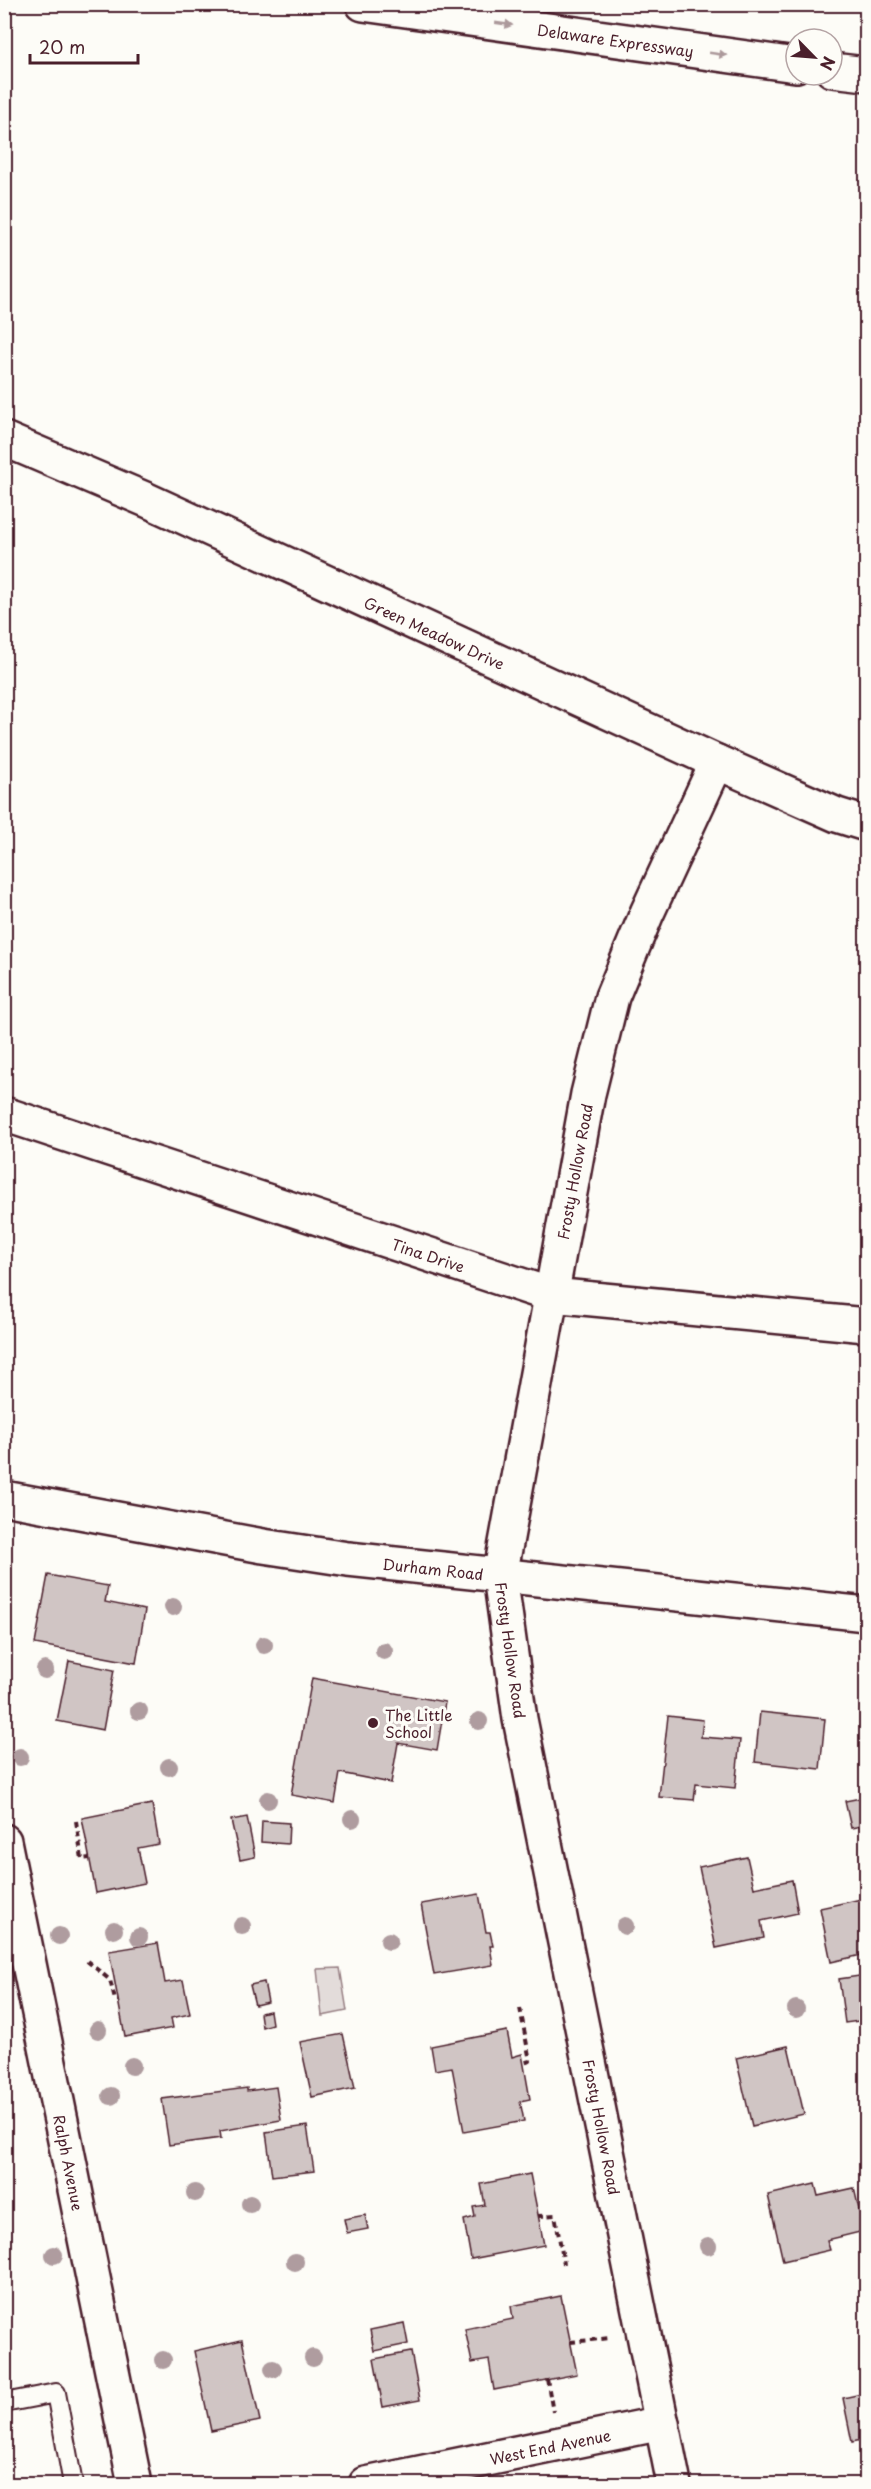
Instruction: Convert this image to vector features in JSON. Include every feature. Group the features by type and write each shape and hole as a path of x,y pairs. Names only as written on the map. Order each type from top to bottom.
{"main road":[{"name":"Delaware Expressway","path":"363,4 784,62"},
{"path":"844,71 867,74"},
{"name":"Green Meadow Drive","path":"4,439 147,500 717,762 837,815 867,824"},
{"name":"Frosty Hollow Road","path":"674,2484 520,1719 500,1576 588,1094 612,997 647,913 717,762"},
{"name":"Tina Drive","path":"4,1114 550,1295 867,1325"},
{"name":"Durham Road","path":"4,1498 263,1546 348,1559 867,1614"},
{"name":"Ralph Avenue","path":"4,1841 135,2484"},
{"name":"West End Avenue","path":"366,2484 662,2424"}],"lane":[{"path":"4,2403 56,2393 74,2484"}],"path":[{"path":"76,1821 82,1859 90,1858"},
{"path":"87,1961 110,1980 113,1996 115,2000 118,2000"},
{"path":"520,2007 530,2061 523,2063"},
{"path":"538,2216 555,2215 564,2264"}],"shaded area":[{"path":"340,1968 347,2011 322,2016 317,1969"}],"building":[{"path":"48,1575 108,1586 105,1602 145,1610 136,1663 35,1644"},
{"path":"69,1661 114,1670 103,1730 57,1721"},
{"name":"The Little School","path":"312,1678 445,1702 437,1750 398,1743 391,1783 340,1773 335,1803 291,1795"},
{"path":"760,1712 825,1719 820,1769 755,1762"},
{"path":"668,1716 703,1720 701,1737 740,1740 735,1788 696,1784 694,1800 659,1797"},
{"path":"866,1797 866,1825 851,1828 845,1801"},
{"path":"152,1804 159,1844 138,1848 145,1883 96,1893 82,1818"},
{"path":"247,1817 255,1857 240,1860 231,1820"},
{"path":"262,1821 289,1823 288,1844 261,1842"},
{"path":"747,1857 754,1888 792,1880 798,1913 761,1921 764,1938 716,1948 699,1867"},
{"path":"479,1894 486,1932 490,1932 493,1946 490,1946 493,1965 434,1975 421,1904"},
{"path":"866,1898 866,1954 831,1962 820,1908"},
{"path":"158,1943 165,1983 183,1980 190,2014 171,2018 173,2028 125,2037 109,1951"},
{"path":"866,1975 866,2020 845,2023 839,1979"},
{"path":"264,1982 268,2002 255,2005 250,1985"},
{"path":"270,2011 272,2024 262,2027 260,2013"},
{"path":"507,2031 512,2057 522,2054 530,2099 520,2101 524,2121 464,2132 452,2067 435,2070 431,2046"},
{"path":"343,2034 355,2088 312,2097 300,2042"},
{"path":"788,2046 804,2114 752,2126 736,2058"},
{"path":"276,2087 281,2120 220,2131 221,2138 169,2145 162,2099 247,2088 247,2091"},
{"path":"307,2126 314,2171 272,2176 266,2132"},
{"path":"530,2174 544,2245 471,2259 464,2220 475,2217 473,2207 485,2205 481,2184"},
{"path":"815,2184 818,2196 854,2188 864,2231 827,2240 830,2250 783,2261 768,2195"},
{"path":"365,2215 368,2229 347,2233 344,2219"},
{"path":"561,2296 577,2374 494,2390 489,2360 472,2363 465,2329 513,2319 511,2306"},
{"path":"404,2323 408,2344 374,2351 370,2330"},
{"path":"242,2340 260,2421 211,2431 194,2351"},
{"path":"411,2352 420,2400 383,2407 374,2359"},
{"path":"866,2393 866,2439 852,2442 843,2398"}],"place":[{"name":"The Little School","path":"373,1723"}]}
